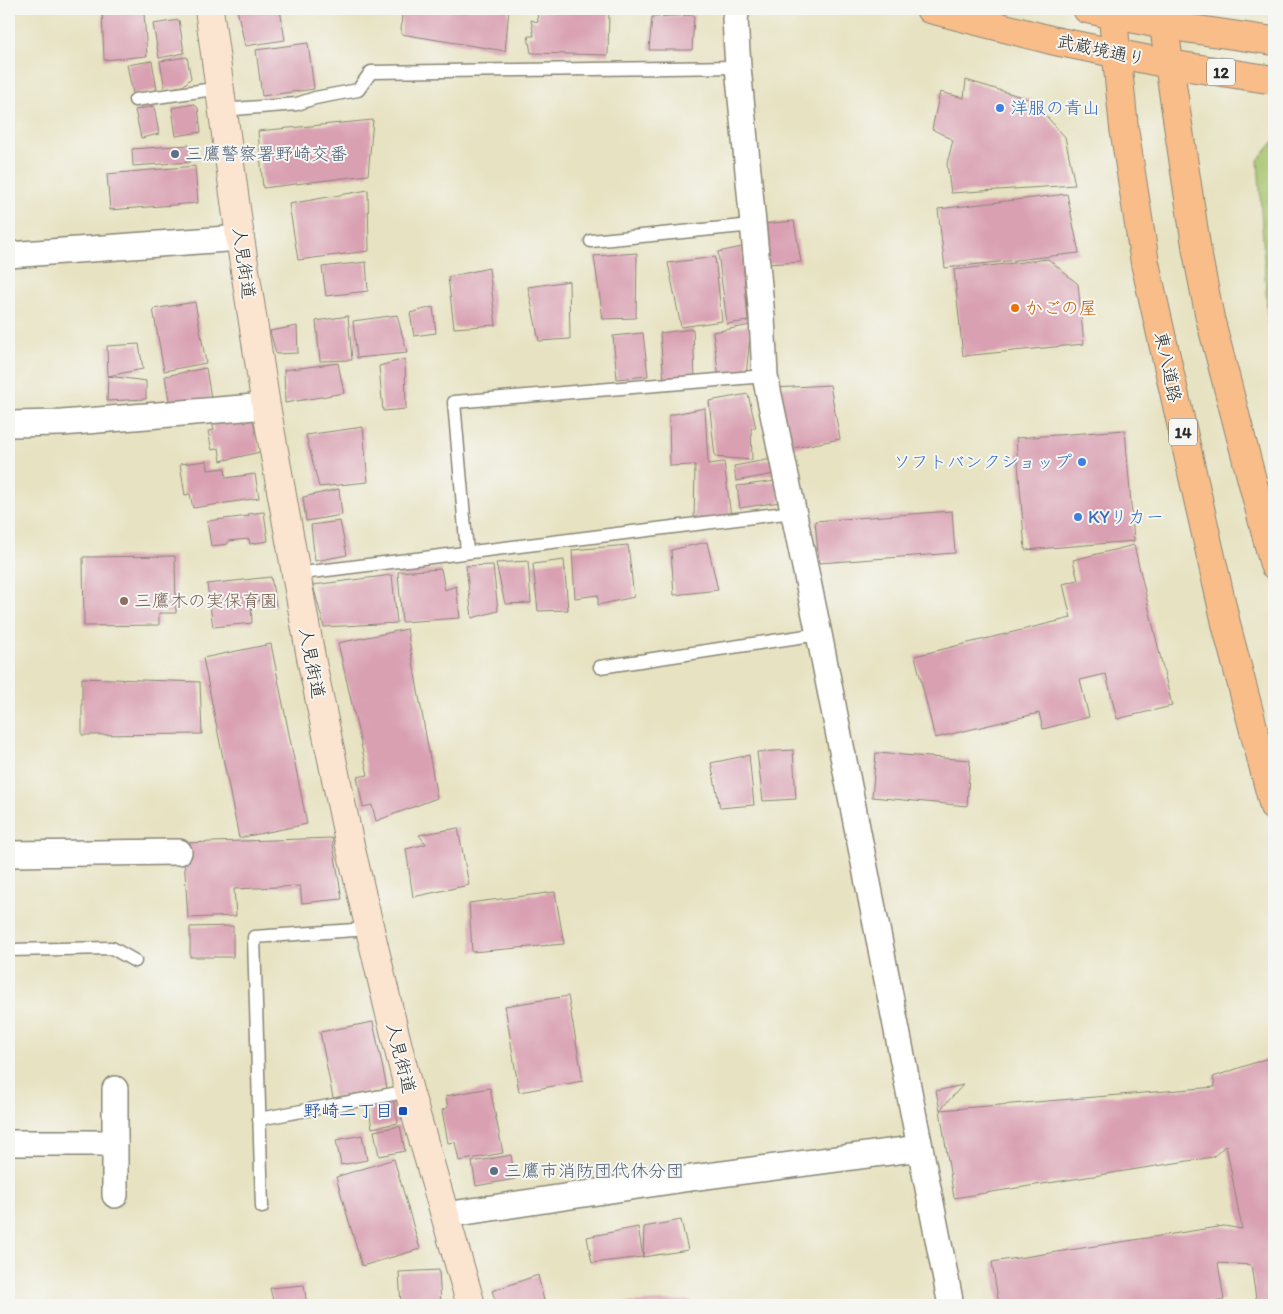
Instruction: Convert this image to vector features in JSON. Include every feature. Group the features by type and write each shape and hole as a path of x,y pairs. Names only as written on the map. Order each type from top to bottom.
{"main road":[{"name":"人見街道","path":"208,9 266,406 295,574 328,743 409,1091 471,1305"},
{"name":"武蔵境通り","path":"930,9 1055,41 1169,64 1274,80"},
{"name":"武蔵境通り","path":"1087,9 1163,17 1274,41"},
{"name":"東八道路","path":"1112,12 1126,146 1146,262 1227,628 1274,807"},
{"path":"1163,17 1197,252 1210,318 1274,565"}],"street":[{"path":"737,9 735,20 738,67 762,317 765,376 819,634 951,1305"},
{"path":"9,255 240,238"},
{"path":"9,424 62,423 266,406"},
{"path":"9,854 179,852"},
{"path":"115,1089 115,1195"},
{"path":"9,1142 115,1143"},
{"path":"446,1215 684,1179 920,1148"}],"lane":[{"path":"135,100 222,99 297,104 314,98 358,90 371,72 738,67"},
{"path":"591,241 753,225"},
{"path":"467,552 454,402 765,376"},
{"path":"295,574 793,512"},
{"path":"600,667 819,634"},
{"path":"262,1207 254,936 370,929"},
{"path":"9,950 112,948 135,962"},
{"path":"259,1119 409,1091"}],"green space":[{"path":"1274,141 1274,325 1268,325 1258,160"}],"building":[{"path":"102,9 162,9 144,13 147,56 104,60"},
{"path":"237,9 280,9 285,40 245,46"},
{"path":"402,9 509,9 505,51 401,34"},
{"path":"550,9 609,9 608,55 531,53 528,36 534,36 531,20 538,22 537,12"},
{"path":"694,15 692,50 649,50 652,17"},
{"path":"179,20 184,53 159,58 153,24"},
{"path":"308,43 314,89 262,96 256,50"},
{"path":"187,57 191,78 183,86 165,89 160,61"},
{"path":"152,61 157,90 133,94 127,65"},
{"path":"966,80 1032,100 1065,137 1075,185 951,193 947,164 953,140 932,129 940,92 964,98"},
{"path":"194,104 198,108 201,132 176,136 172,108"},
{"path":"154,106 159,134 141,138 135,110"},
{"path":"373,120 368,175 263,188 258,131"},
{"path":"189,145 190,162 133,166 132,149"},
{"path":"195,166 198,203 110,210 107,174"},
{"path":"368,190 369,251 298,260 289,204"},
{"path":"1067,194 1079,253 945,268 938,209"},
{"path":"794,221 801,262 767,264 762,224"},
{"path":"742,247 748,321 727,324 718,252"},
{"path":"637,253 636,318 603,319 594,256"},
{"path":"715,257 722,321 681,327 668,263"},
{"path":"1048,259 1078,284 1084,344 963,356 954,270"},
{"path":"366,262 368,291 326,296 322,267"},
{"path":"489,268 496,325 454,328 448,277"},
{"path":"569,281 570,339 539,341 528,287"},
{"path":"195,302 206,363 164,371 153,309"},
{"path":"433,307 436,333 414,336 410,313"},
{"path":"397,315 407,353 357,358 353,321"},
{"path":"348,316 352,360 320,361 316,321"},
{"path":"751,325 746,377 719,379 713,332"},
{"path":"297,326 298,353 276,354 270,331"},
{"path":"693,329 695,379 664,382 660,333"},
{"path":"643,333 648,376 617,379 613,336"},
{"path":"139,344 143,369 108,376 107,346"},
{"path":"405,359 406,409 383,411 379,366"},
{"path":"338,363 344,393 285,403 284,370"},
{"path":"206,368 211,398 170,406 165,376"},
{"path":"108,376 146,381 146,399 107,401"},
{"path":"830,385 840,439 793,448 774,388"},
{"path":"748,394 756,428 751,428 752,460 715,457 709,401"},
{"path":"705,408 708,464 724,462 731,517 694,523 695,465 670,466 669,415"},
{"path":"251,410 260,452 221,461 219,448 212,450 208,431 214,430 211,418"},
{"path":"363,427 368,482 319,487 306,435"},
{"path":"1125,430 1134,541 1025,550 1016,438"},
{"path":"772,459 774,474 736,481 734,466"},
{"path":"207,461 208,470 225,468 226,478 255,474 259,498 193,508 190,494 185,495 180,464"},
{"path":"777,481 780,502 740,508 737,486"},
{"path":"339,489 342,515 306,521 303,497"},
{"path":"952,511 955,553 819,563 815,521"},
{"path":"264,512 268,541 250,544 249,539 228,541 228,544 211,546 207,521 249,516 248,514"},
{"path":"340,521 347,555 315,561 311,525"},
{"path":"707,542 718,590 674,595 671,550"},
{"path":"628,545 634,597 598,605 598,595 575,598 572,550"},
{"path":"1134,545 1172,706 1117,719 1106,674 1080,680 1089,717 1043,729 1039,713 935,738 915,656 1071,618 1063,584 1078,580 1073,560"},
{"path":"175,556 176,613 159,613 159,625 84,626 83,557"},
{"path":"564,560 568,610 538,611 533,564"},
{"path":"528,561 531,603 505,604 496,563"},
{"path":"493,565 498,611 472,618 466,566"},
{"path":"441,569 445,590 456,586 460,618 402,622 398,572"},
{"path":"392,575 397,623 324,627 313,585"},
{"path":"271,577 276,606 263,607 262,600 251,601 252,623 213,627 207,584"},
{"path":"407,629 437,798 376,821 372,805 363,807 357,777 368,775 338,643"},
{"path":"271,644 307,824 239,838 203,658"},
{"path":"82,678 200,682 202,734 82,735"},
{"path":"793,750 796,799 763,801 757,752"},
{"path":"876,753 970,760 967,806 872,797"},
{"path":"749,755 754,805 720,808 711,763"},
{"path":"458,828 469,885 413,897 406,849 426,844 419,835"},
{"path":"332,838 342,899 302,903 300,886 234,889 236,916 188,918 183,843"},
{"path":"555,892 564,944 472,952 469,903"},
{"path":"233,926 233,957 190,957 190,927"},
{"path":"568,996 583,1081 519,1092 505,1006"},
{"path":"373,1022 387,1088 333,1098 320,1032"},
{"path":"1271,1057 1274,1079 1274,1305 1257,1305 1251,1265 1218,1263 1224,1300 1193,1305 999,1305 992,1262 1224,1226 1242,1229 1226,1145 1213,1157 954,1198 940,1110 1215,1087 1213,1077"},
{"path":"963,1085 940,1110 936,1091"},
{"path":"490,1088 503,1153 459,1161 455,1142 448,1143 442,1110 448,1108 446,1096"},
{"path":"393,1098 398,1123 372,1128 368,1103"},
{"path":"400,1126 405,1151 379,1156 374,1131"},
{"path":"362,1135 367,1160 341,1165 336,1140"},
{"path":"511,1155 515,1179 476,1186 472,1162"},
{"path":"394,1159 420,1249 362,1266 336,1177"},
{"path":"681,1220 688,1250 643,1257 644,1227"},
{"path":"638,1227 643,1257 592,1263 587,1237"},
{"path":"439,1270 441,1305 401,1305 399,1272"},
{"path":"538,1275 545,1305 497,1305 492,1291"},
{"path":"304,1285 307,1305 274,1305 270,1288"},
{"path":"690,1300 691,1305 617,1305 617,1303"}],"place":[{"name":"洋服の青山","path":"1000,108"},
{"name":"三鷹警察署野崎交番","path":"175,154"},
{"name":"かごの屋","path":"1015,308"},
{"name":"ソフトバンクショップ","path":"1082,462"},
{"name":"KYリカー","path":"1078,517"},
{"name":"三鷹木の実保育園","path":"124,601"},
{"name":"野崎二丁目","path":"403,1111"},
{"name":"三鷹市消防団代休分団","path":"494,1171"}]}
